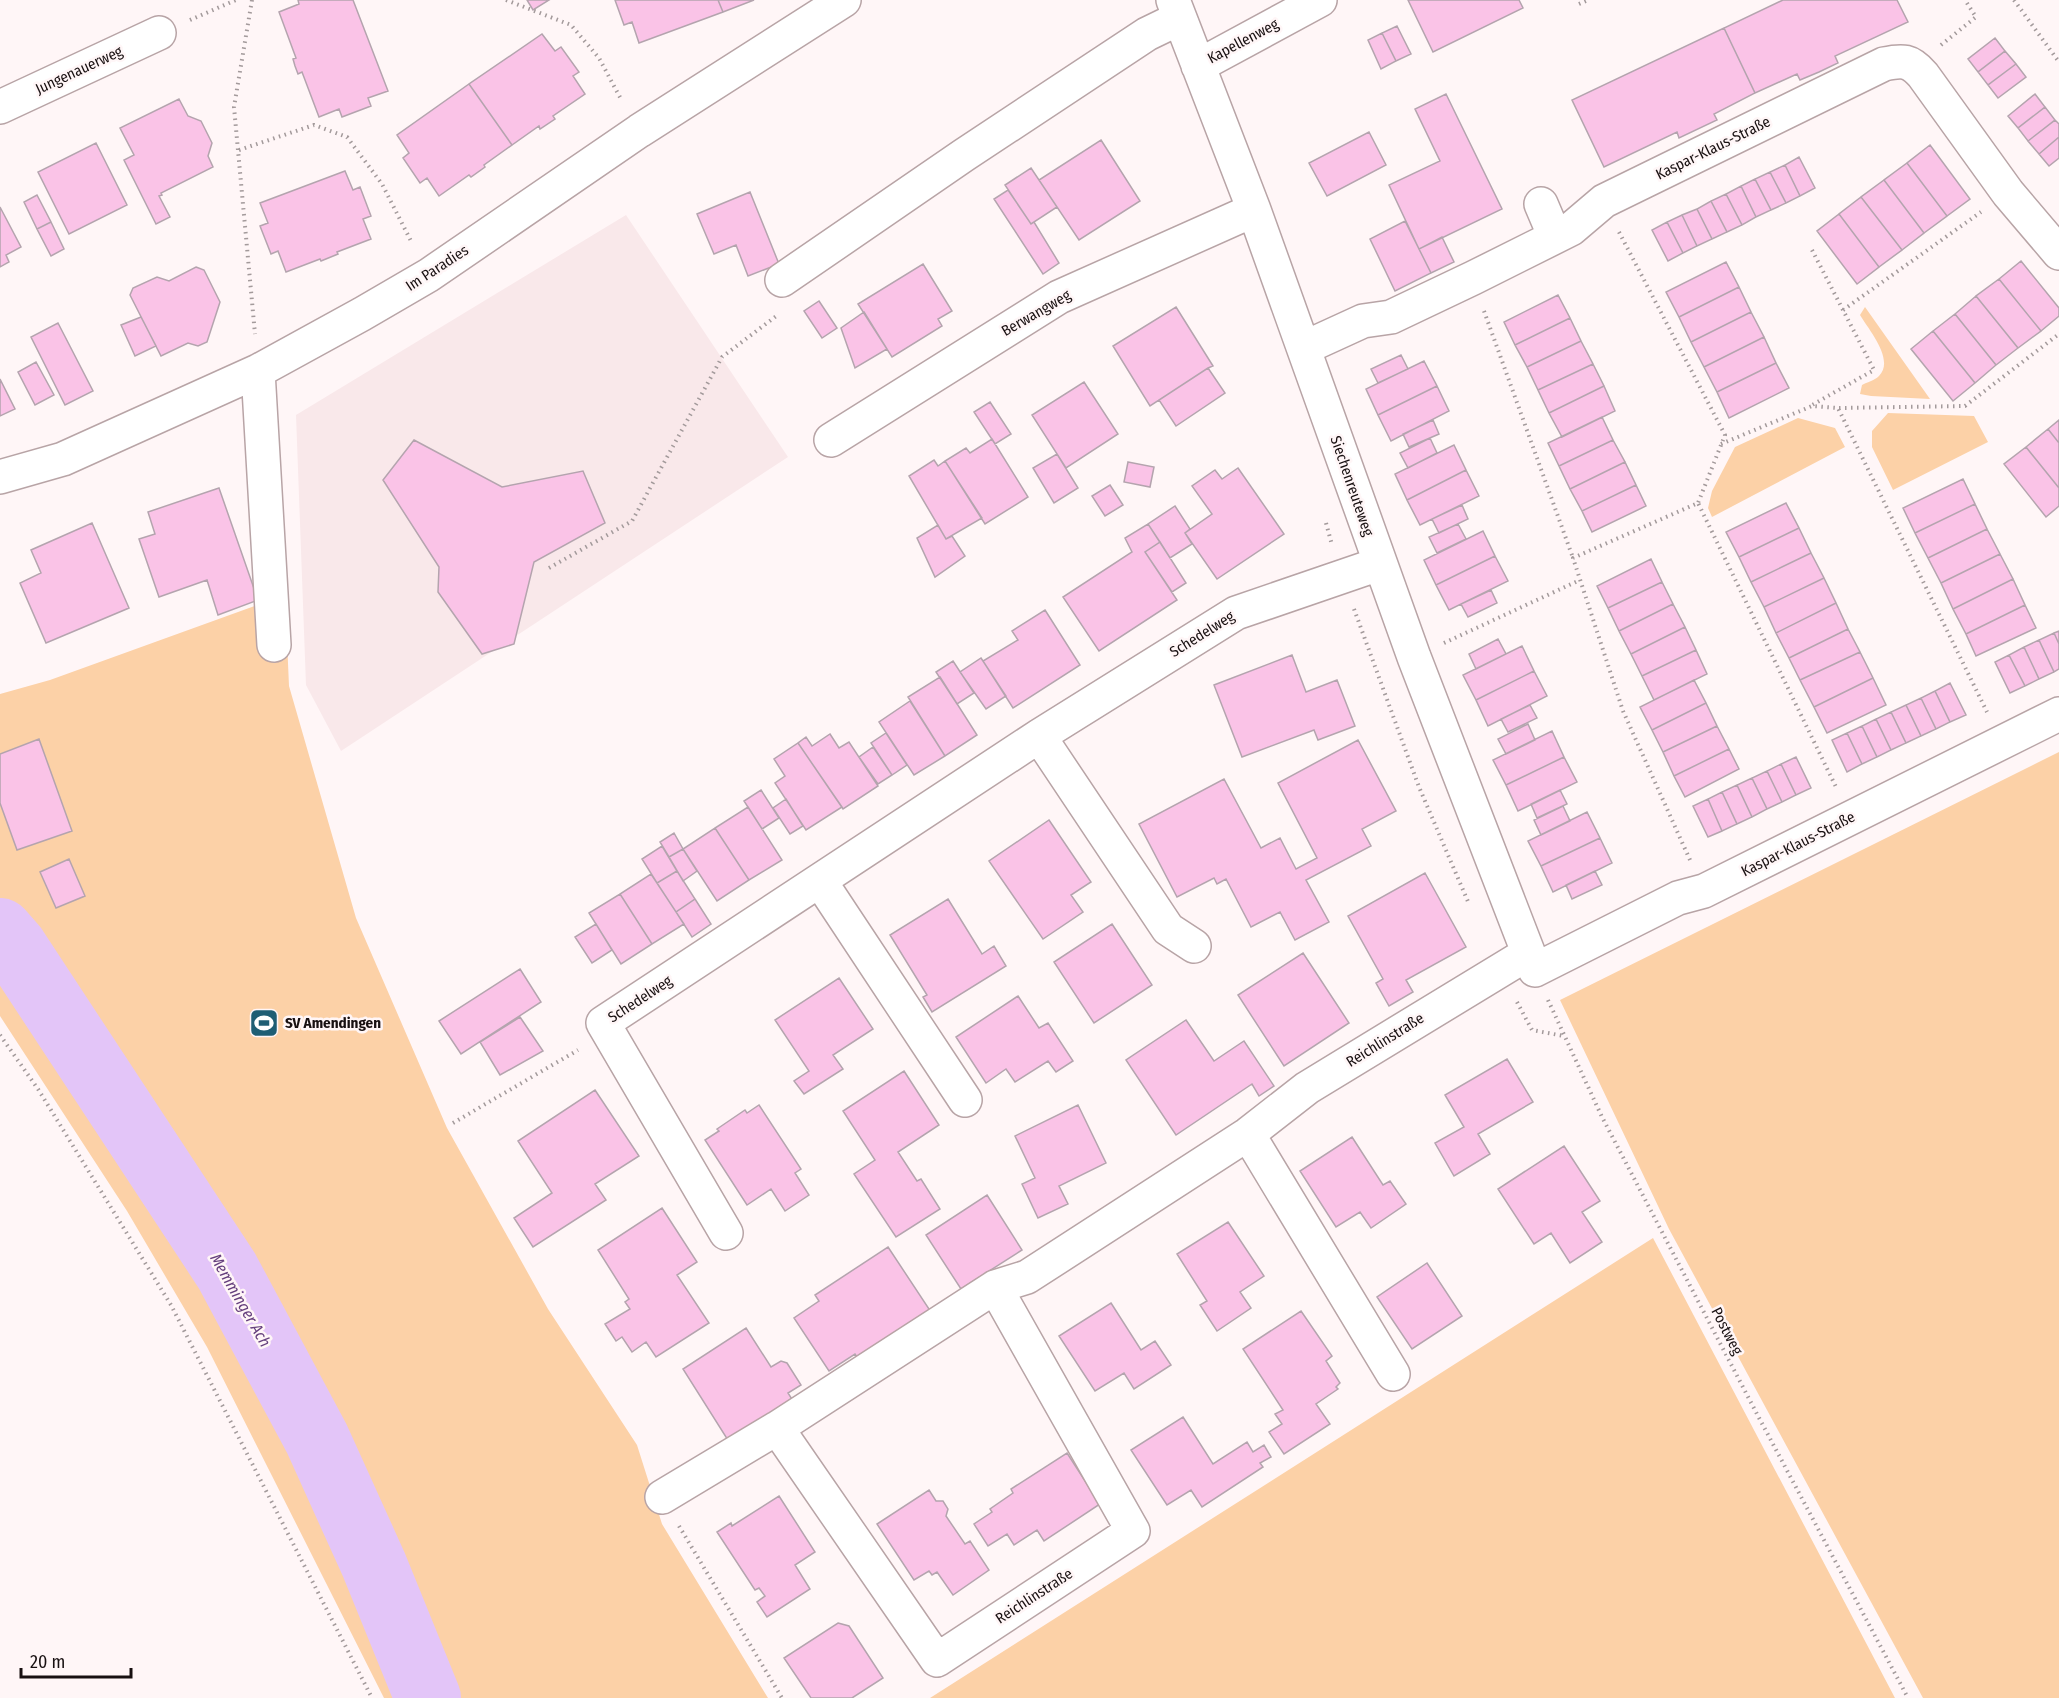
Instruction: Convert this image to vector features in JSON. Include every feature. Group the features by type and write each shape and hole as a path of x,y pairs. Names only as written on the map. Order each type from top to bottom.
{"street":[{"name":"Im Paradies","path":"0,477 63,459 258,371 429,275 639,131 844,0"},
{"name":"Kapellenweg","path":"1198,66 1320,0"},
{"name":"Siechenreuteweg","path":"1177,9 1254,210 1379,564 1531,962"},
{"path":"782,280 964,155 1147,34 1177,9"},
{"name":"Jungenauerweg","path":"0,107 159,33"},
{"name":"Kaspar-Klaus-Straße","path":"1304,348 1363,321 1391,317 1473,278 1571,229 1604,201 1884,64 1899,60 1914,65"},
{"path":"1914,65 1935,90 2008,192 2059,253"},
{"path":"1541,204 1555,237"},
{"name":"Berwangweg","path":"831,440 1059,297 1254,210"},
{"path":"258,371 274,645"},
{"name":"Schedelweg","path":"726,1233 603,1023 1039,736 1236,612 1379,564"},
{"name":"Kaspar-Klaus-Straße","path":"1531,962 1678,898 1704,891 2059,714"},
{"path":"1039,736 1168,929 1194,946"},
{"path":"820,881 965,1100"},
{"name":"Reichlinstraße","path":"662,1497 777,1428 995,1287 1028,1277 1248,1134 1307,1088 1531,962"},
{"path":"1248,1134 1393,1374"},
{"name":"Reichlinstraße","path":"777,1428 937,1659 1133,1531 995,1287"}],"path":[{"path":"159,33 236,0"},
{"path":"252,0 234,106 258,371"},
{"path":"506,0 571,25 598,58 639,131"},
{"path":"1579,4 1588,0"},
{"path":"1914,65 1976,17 1965,0"},
{"path":"2014,0 2059,62"},
{"path":"239,150 314,125 347,137 382,184 429,275"},
{"path":"1843,310 2008,192"},
{"path":"1573,558 1698,503 1725,435 1604,201"},
{"path":"1721,444 1812,406 1874,370 1812,250"},
{"path":"1473,278 1573,558 1623,711 1704,891"},
{"path":"549,568 632,521 722,357 757,331"},
{"path":"1812,406 1838,408 1965,406 2059,334"},
{"path":"1838,408 2002,742"},
{"path":"1698,503 1850,818"},
{"path":"1414,657 1580,580"},
{"name":"Postweg","path":"1531,962 1602,1117 1908,1698"},
{"path":"453,1123 586,1045 603,1023"},
{"path":"0,1035 38,1089 171,1305 372,1698"},
{"path":"662,1497 782,1698"}],"shaded area":[{"path":"626,215 788,457 341,751 306,685 296,415"},
{"path":"1865,307 1930,399 1860,394 1862,385 1879,376 1884,362 1879,345 1860,315"},
{"path":"1888,413 1974,416 1988,442 1893,490 1872,447 1872,431"},
{"path":"1798,418 1835,428 1845,447 1712,517 1708,508 1712,491 1735,447"},
{"path":"285,595 289,686 356,918 447,1128 548,1309 637,1445 662,1524 768,1698 384,1698 207,1347 127,1211 0,1016 0,694 50,680"},
{"path":"2059,752 2059,1698 1923,1698 1669,1229 1560,1000"},
{"path":"1653,1238 1895,1698 930,1698"}],"building":[{"path":"298,0 353,0 388,91 368,98 371,106 342,117 339,109 319,117 302,72 298,74 293,59 296,58 279,12 299,4"},
{"path":"527,0 549,0 533,10"},
{"path":"615,0 718,0 723,12 639,43 632,22 624,25"},
{"path":"718,0 754,0 723,12"},
{"path":"1408,0 1519,0 1523,8 1433,52"},
{"path":"1783,0 1897,0 1908,22 1835,56 1838,63 1819,72 1800,80 1797,74 1755,93 1724,28"},
{"path":"1397,26 1411,54 1396,61 1382,33"},
{"path":"1724,28 1755,93 1714,114 1717,120 1679,138 1677,132 1604,167 1572,100"},
{"path":"1382,33 1396,61 1381,69 1368,40"},
{"path":"542,34 555,51 561,47 579,72 573,76 585,94 553,116 555,119 540,129 539,126 512,145 469,84"},
{"path":"1995,38 2005,51 1978,72 1968,59"},
{"path":"2005,51 2016,64 1988,85 1978,72"},
{"path":"2016,64 2026,77 1998,98 1988,85"},
{"path":"469,84 512,145 471,177 469,175 439,196 427,178 420,183 403,158 409,153 397,135"},
{"path":"1446,94 1502,209 1419,249 1389,185 1440,161 1415,109"},
{"path":"2035,94 2045,107 2018,128 2008,116"},
{"path":"179,99 188,116 201,121 212,143 208,156 213,167 161,193 162,195 159,196 170,217 156,224 124,160 134,155 120,128"},
{"path":"2045,107 2055,120 2028,141 2018,128"},
{"path":"2055,120 2059,124 2059,137 2039,154 2028,141"},
{"path":"1369,132 1386,165 1327,196 1309,163"},
{"path":"2059,137 2059,158 2049,166 2039,154"},
{"path":"1101,140 1140,201 1079,240 1039,180"},
{"path":"96,143 127,205 69,234 38,172"},
{"path":"1930,145 1970,199 1947,216 1907,163"},
{"path":"1799,157 1815,188 1800,196 1785,165"},
{"path":"1907,163 1947,216 1924,233 1884,180"},
{"path":"1785,165 1800,196 1786,203 1770,172"},
{"path":"1031,168 1057,207 1031,224 1005,185"},
{"path":"345,171 353,190 360,187 371,216 363,219 371,239 321,261 320,259 286,272 278,251 271,254 260,226 268,223 260,203"},
{"path":"1770,172 1786,203 1771,210 1755,179"},
{"path":"1755,179 1771,210 1756,217 1741,186"},
{"path":"1884,180 1924,233 1902,250 1861,197"},
{"path":"1741,186 1756,217 1742,225 1726,194"},
{"path":"1008,190 1031,224 1034,222 1059,263 1043,274 994,199"},
{"path":"750,192 779,264 748,276 736,245 714,254 697,214"},
{"path":"1726,194 1742,225 1727,232 1711,201"},
{"path":"37,195 51,222 37,229 24,202"},
{"path":"1861,197 1902,250 1879,267 1839,214"},
{"path":"1711,201 1727,232 1712,239 1697,209"},
{"path":"0,207 21,247 6,255 9,262 0,267"},
{"path":"1697,209 1712,239 1697,246 1682,215"},
{"path":"1839,214 1879,267 1857,284 1817,231"},
{"path":"1682,215 1697,246 1683,253 1667,222"},
{"path":"1405,221 1431,273 1395,291 1370,239"},
{"path":"51,222 64,249 51,256 37,229"},
{"path":"1667,222 1683,253 1668,261 1652,230"},
{"path":"1442,237 1454,262 1431,273 1419,249"},
{"path":"2021,261 2059,308 2059,316 2041,331 1999,279"},
{"path":"1726,262 1739,287 1679,317 1666,292"},
{"path":"923,264 952,311 938,319 942,326 892,357 858,304"},
{"path":"196,267 204,270 220,302 207,342 198,346 188,343 161,356 130,295 133,288 157,277 169,281"},
{"path":"1999,279 2041,331 2018,348 1976,296"},
{"path":"1739,287 1751,312 1691,342 1679,317"},
{"path":"1558,295 1570,318 1515,345 1504,322"},
{"path":"1976,296 2018,348 1996,365 1955,314"},
{"path":"819,301 837,328 822,338 804,311"},
{"path":"1176,307 1213,366 1150,406 1113,346"},
{"path":"864,312 887,349 855,368 841,328"},
{"path":"1751,312 1764,337 1704,367 1691,342"},
{"path":"1955,314 1996,365 1975,383 1933,331"},
{"path":"141,317 156,346 135,356 121,325"},
{"path":"1570,318 1581,341 1527,367 1515,345"},
{"path":"58,323 93,391 65,405 31,337"},
{"path":"1933,331 1975,383 1953,401 1911,349"},
{"path":"1764,337 1776,363 1717,392 1704,367"},
{"path":"1581,341 1593,364 1538,390 1527,367"},
{"path":"1401,355 1408,369 1378,383 1371,369"},
{"path":"1424,361 1437,386 1378,415 1366,389"},
{"path":"36,362 54,395 35,405 18,372"},
{"path":"1776,363 1789,388 1729,418 1717,392"},
{"path":"1593,364 1604,386 1549,413 1538,390"},
{"path":"1208,368 1225,393 1176,426 1159,400"},
{"path":"0,379 15,409 0,416"},
{"path":"1084,382 1118,434 1066,468 1032,415"},
{"path":"1437,386 1449,411 1391,441 1378,415"},
{"path":"1604,386 1615,411 1562,437 1549,413"},
{"path":"990,402 1011,434 995,444 974,412"},
{"path":"1602,417 1613,440 1559,466 1548,443"},
{"path":"1433,420 1439,434 1409,447 1403,434"},
{"path":"2059,420 2059,443 2048,429"},
{"path":"2048,429 2059,443 2059,488 2026,447"},
{"path":"1430,438 1437,453 1408,468 1400,453"},
{"path":"992,439 1028,497 985,524 945,461 966,448 970,453"},
{"path":"414,440 502,487 583,471 605,523 534,562 514,644 482,654 438,592 439,567 383,480"},
{"path":"1613,440 1625,462 1570,489 1559,466"},
{"path":"1454,445 1466,470 1407,500 1395,474"},
{"path":"2026,447 2059,488 2059,506 2046,517 2004,464"},
{"path":"1057,454 1078,488 1054,503 1033,468"},
{"path":"934,460 938,466 945,461 982,518 946,539 909,476"},
{"path":"1128,462 1154,467 1150,487 1124,482"},
{"path":"1625,462 1636,485 1582,511 1570,489"},
{"path":"1238,468 1284,534 1217,579 1185,533 1212,514 1192,486 1215,470 1222,479"},
{"path":"1466,470 1479,496 1420,525 1407,500"},
{"path":"1963,479 1975,504 1915,533 1903,508"},
{"path":"1110,485 1123,505 1105,516 1092,496"},
{"path":"1636,485 1646,506 1592,532 1582,511"},
{"path":"219,488 258,600 218,615 207,580 159,597 139,539 155,534 148,512"},
{"path":"1786,503 1799,528 1739,557 1726,532"},
{"path":"1975,504 1987,529 1928,558 1915,533"},
{"path":"1462,505 1468,519 1439,533 1432,519"},
{"path":"1175,506 1190,529 1185,533 1192,544 1170,558 1148,524"},
{"path":"92,523 129,608 46,643 20,583 41,573 31,550"},
{"path":"1148,524 1160,542 1145,552 1177,600 1099,651 1063,597 1132,552 1125,538"},
{"path":"1458,524 1466,539 1437,553 1429,537"},
{"path":"938,525 946,539 952,536 965,556 935,577 917,538"},
{"path":"1799,528 1811,553 1751,582 1739,557"},
{"path":"1987,529 2000,554 1941,583 1928,558"},
{"path":"1483,531 1495,556 1436,585 1424,560"},
{"path":"1160,542 1186,583 1172,592 1145,552"},
{"path":"1811,553 1824,578 1764,607 1751,582"},
{"path":"2000,554 2013,579 1953,609 1941,583"},
{"path":"1495,556 1508,581 1449,610 1436,585"},
{"path":"1651,559 1662,582 1608,608 1597,586"},
{"path":"1824,578 1836,603 1776,633 1764,607"},
{"path":"2013,579 2025,605 1966,634 1953,609"},
{"path":"1662,582 1673,604 1619,631 1608,608"},
{"path":"1491,590 1497,603 1468,617 1461,604"},
{"path":"1836,603 1848,629 1789,658 1776,633"},
{"path":"1673,604 1685,627 1631,654 1619,631"},
{"path":"2025,605 2036,628 1976,656 1966,634"},
{"path":"1045,610 1080,665 1013,708 983,661 1018,640 1012,631"},
{"path":"1685,627 1696,650 1642,676 1631,654"},
{"path":"1848,629 1860,652 1800,680 1789,658"},
{"path":"2059,631 2059,644 2054,633"},
{"path":"2054,633 2059,644 2059,669 2054,672 2039,640"},
{"path":"1498,639 1506,654 1476,669 1469,654"},
{"path":"2039,640 2054,672 2039,679 2024,647"},
{"path":"1522,646 1534,671 1476,700 1463,675"},
{"path":"2024,647 2039,679 2025,686 2009,655"},
{"path":"1696,650 1707,674 1654,700 1642,676"},
{"path":"1860,652 1873,678 1814,707 1800,680"},
{"path":"1292,655 1306,692 1337,680 1355,726 1318,740 1314,730 1242,757 1214,685"},
{"path":"2009,655 2025,686 2010,693 1995,662"},
{"path":"981,658 1006,696 986,709 960,672"},
{"path":"953,661 974,693 957,704 936,672"},
{"path":"1534,671 1547,696 1488,726 1476,700"},
{"path":"940,677 977,735 945,756 908,697"},
{"path":"1873,678 1886,705 1827,733 1814,707"},
{"path":"1694,680 1706,703 1652,730 1640,707"},
{"path":"1950,683 1966,715 1950,722 1935,691"},
{"path":"1935,691 1950,722 1936,729 1921,698"},
{"path":"1921,698 1936,729 1921,736 1906,705"},
{"path":"910,701 945,756 914,775 879,722"},
{"path":"1706,703 1717,726 1663,752 1652,730"},
{"path":"1530,705 1537,718 1508,732 1501,719"},
{"path":"1906,705 1921,736 1906,743 1891,712"},
{"path":"1891,712 1906,743 1891,750 1876,719"},
{"path":"1876,719 1891,750 1877,757 1862,726"},
{"path":"1528,724 1535,740 1506,754 1498,739"},
{"path":"1717,726 1729,749 1674,776 1663,752"},
{"path":"1862,726 1877,757 1862,764 1847,733"},
{"path":"1552,731 1564,757 1506,785 1493,760"},
{"path":"886,733 907,765 892,775 871,743"},
{"path":"1847,733 1862,764 1847,772 1832,740"},
{"path":"830,734 839,748 849,742 878,786 843,809 798,743 806,737 812,746"},
{"path":"39,739 72,831 17,850 0,803 0,754"},
{"path":"1358,740 1396,811 1362,829 1371,846 1306,880 1329,922 1295,940 1280,912 1251,927 1226,879 1217,884 1214,878 1177,897 1139,824 1224,779 1261,848 1280,838 1296,869 1317,858 1278,783"},
{"path":"798,743 842,807 806,830 775,783 785,776 774,759"},
{"path":"873,747 892,775 878,784 859,757"},
{"path":"1729,749 1739,769 1685,797 1674,776"},
{"path":"1564,757 1577,782 1518,811 1506,785"},
{"path":"1796,757 1811,788 1796,795 1781,764"},
{"path":"1781,764 1796,795 1782,802 1767,771"},
{"path":"1767,771 1782,802 1767,809 1752,778"},
{"path":"1752,778 1767,809 1752,817 1737,785"},
{"path":"1737,785 1752,817 1737,824 1722,792"},
{"path":"761,790 779,818 762,829 744,801"},
{"path":"1560,790 1567,804 1537,818 1531,804"},
{"path":"1722,792 1737,824 1722,831 1708,799"},
{"path":"786,799 803,826 790,834 773,808"},
{"path":"1708,799 1722,831 1708,837 1693,806"},
{"path":"1563,806 1570,821 1541,835 1534,820"},
{"path":"748,807 782,860 749,880 715,828"},
{"path":"1587,812 1600,838 1541,866 1528,841"},
{"path":"1049,820 1091,882 1071,895 1083,912 1043,939 989,861"},
{"path":"715,828 749,880 717,901 683,849"},
{"path":"674,833 683,849 669,857 660,842"},
{"path":"1600,838 1612,863 1553,892 1541,866"},
{"path":"662,846 677,871 657,883 642,859"},
{"path":"683,849 697,871 683,881 669,857"},
{"path":"69,859 85,896 56,908 40,872"},
{"path":"677,871 695,899 676,912 657,883"},
{"path":"1595,871 1602,885 1572,899 1566,885"},
{"path":"1425,873 1466,947 1406,980 1413,992 1389,1006 1376,983 1383,979 1348,916"},
{"path":"651,874 684,924 652,944 620,894"},
{"path":"620,894 652,944 621,964 589,913"},
{"path":"695,899 711,924 692,937 676,912"},
{"path":"948,899 982,954 994,946 1006,966 932,1012 923,997 927,995 890,935"},
{"path":"596,924 612,950 592,963 575,937"},
{"path":"1112,924 1152,985 1094,1023 1054,962"},
{"path":"1303,953 1349,1023 1284,1066 1238,995"},
{"path":"520,969 541,1002 461,1054 439,1021"},
{"path":"839,978 873,1029 833,1055 843,1069 804,1094 794,1081 809,1071 775,1020"},
{"path":"1018,996 1039,1028 1048,1023 1073,1061 1056,1072 1048,1061 1015,1082 1006,1069 986,1083 956,1037"},
{"path":"520,1017 543,1051 500,1075 480,1042"},
{"path":"1186,1020 1214,1061 1244,1041 1274,1086 1259,1096 1252,1084 1176,1135 1126,1060"},
{"path":"1507,1059 1533,1102 1478,1134 1490,1154 1454,1176 1435,1143 1464,1127 1445,1095"},
{"path":"904,1071 939,1125 898,1152 917,1181 921,1179 940,1209 896,1237 854,1174 875,1160 843,1111"},
{"path":"595,1090 639,1156 595,1184 606,1200 533,1247 514,1218 552,1193 518,1141"},
{"path":"759,1105 801,1169 795,1173 809,1195 785,1211 771,1189 747,1205 705,1140 745,1110 747,1113"},
{"path":"1078,1105 1106,1163 1059,1186 1068,1204 1038,1218 1022,1184 1035,1178 1015,1136"},
{"path":"1352,1137 1383,1185 1390,1181 1406,1204 1371,1228 1360,1212 1336,1227 1300,1171"},
{"path":"1564,1146 1600,1201 1582,1212 1602,1242 1570,1263 1551,1233 1534,1244 1498,1189"},
{"path":"987,1195 1022,1250 961,1289 926,1235"},
{"path":"662,1208 697,1262 677,1275 709,1323 656,1357 646,1342 632,1352 622,1337 616,1341 605,1324 630,1309 625,1302 629,1299 598,1250"},
{"path":"1228,1222 1264,1276 1240,1292 1251,1308 1217,1331 1200,1305 1207,1301 1177,1254"},
{"path":"888,1247 931,1312 859,1360 855,1354 829,1371 794,1318 819,1301 815,1295"},
{"path":"1427,1263 1462,1316 1412,1349 1377,1297"},
{"path":"1111,1303 1141,1350 1155,1341 1171,1365 1134,1389 1124,1373 1095,1391 1059,1336"},
{"path":"1301,1311 1332,1356 1326,1361 1340,1383 1336,1387 1338,1389 1316,1404 1330,1424 1284,1454 1269,1432 1282,1424 1275,1414 1283,1410 1243,1349"},
{"path":"746,1328 771,1367 781,1361 787,1363 801,1385 788,1393 795,1404 731,1445 683,1369"},
{"path":"1183,1417 1213,1464 1247,1442 1253,1452 1264,1445 1271,1457 1260,1463 1263,1467 1202,1507 1191,1490 1167,1505 1131,1450"},
{"path":"1067,1453 1100,1504 1044,1541 1037,1530 1014,1545 1007,1534 988,1546 974,1524 992,1512 990,1509 1013,1493 1011,1489"},
{"path":"929,1490 936,1501 943,1501 948,1509 946,1516 965,1544 970,1541 989,1570 953,1595 937,1572 932,1575 929,1571 914,1580 877,1524"},
{"path":"779,1496 815,1552 795,1565 810,1589 767,1617 757,1602 765,1596 759,1588 755,1590 717,1532 731,1523 732,1526"},
{"path":"838,1623 849,1626 883,1678 852,1698 811,1698 784,1658"}],"waterway":[{"name":"Memminger Ach","path":"0,931 14,947 227,1271 317,1439 374,1565 428,1698"}],"place":[{"name":"SV Amendingen","path":"264,1023"}]}
